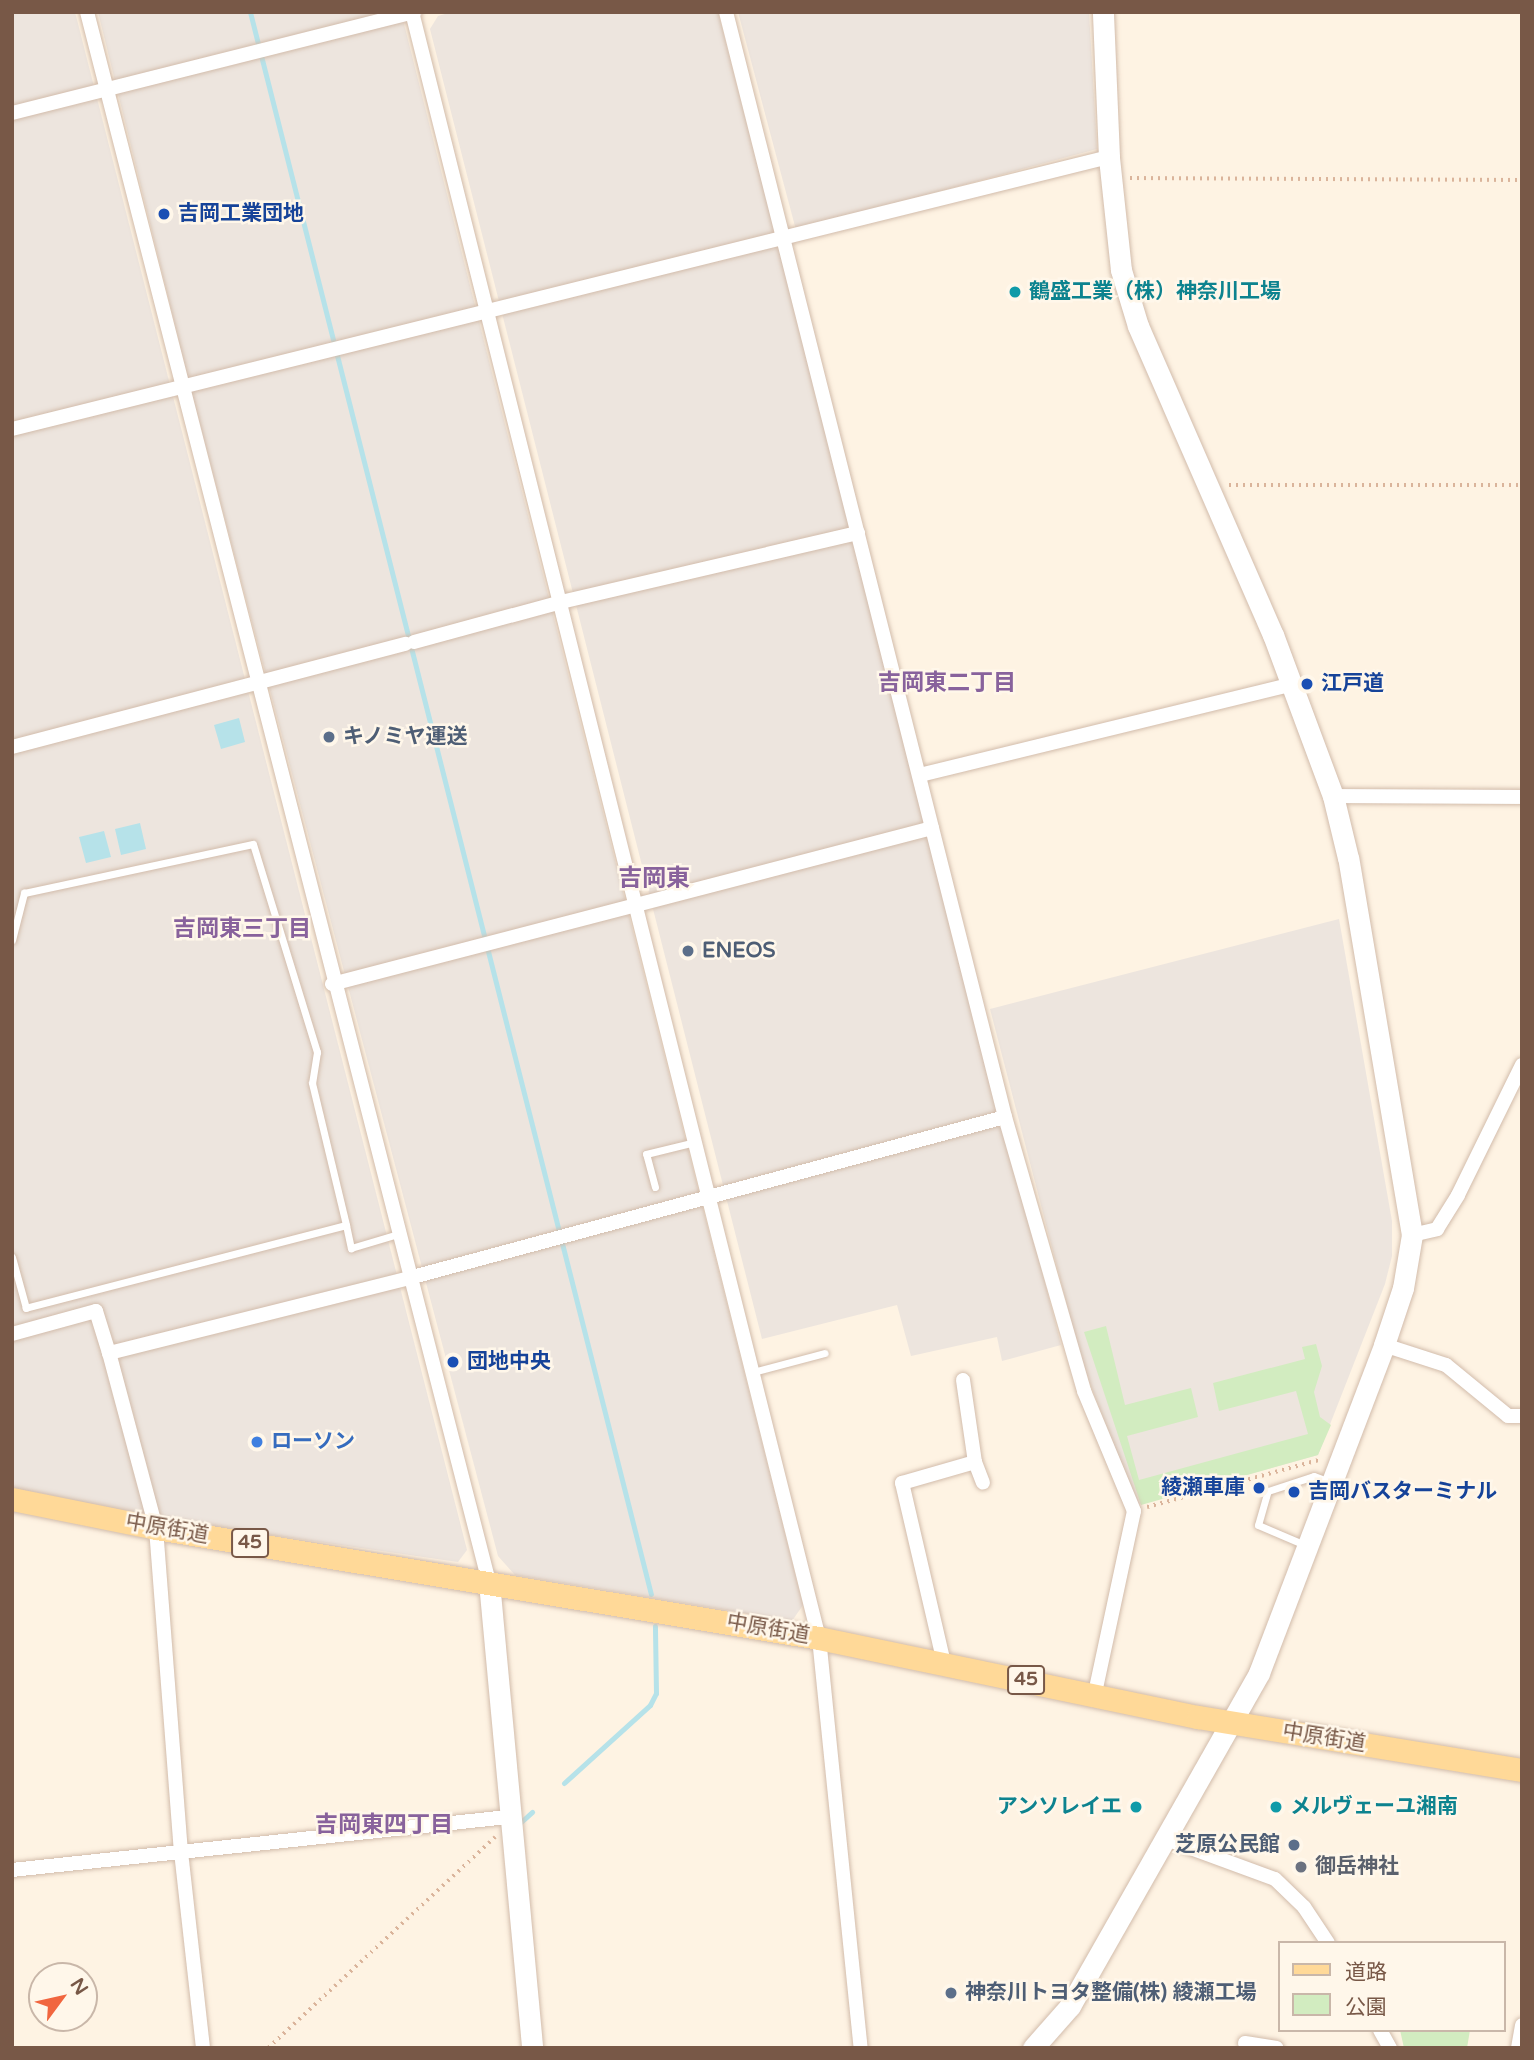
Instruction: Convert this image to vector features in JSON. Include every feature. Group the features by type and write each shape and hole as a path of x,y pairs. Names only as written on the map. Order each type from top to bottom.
{"main road":[{"name":"中原街道","path":"12,1499 156,1528 489,1581 819,1638 1233,1723 1522,1770"}],"street":[{"path":"87,12 332,984 489,1581 532,2048"},
{"path":"726,12 1005,1117 1084,1391 1134,1511 1095,1693"},
{"path":"1033,2048 1070,2006 1259,1673 1384,1345 1403,1288 1412,1235 1350,870 1333,796 1292,684 1126,292 1109,157 1103,12"},
{"path":"12,113 413,13 819,1638 861,2048"},
{"path":"12,429 487,309 1109,157"},
{"path":"12,747 561,602 858,533"},
{"path":"920,775 1292,684"},
{"path":"1333,796 1522,797"},
{"path":"332,984 932,828"},
{"path":"1412,1235 1437,1229 1458,1195 1522,1065"},
{"path":"108,1353 409,1278 1005,1117"},
{"path":"12,1334 96,1311 156,1528 181,1853 203,2048"},
{"path":"1384,1345 1446,1365 1508,1416 1522,1416"},
{"path":"963,1380 975,1462 983,1483"},
{"path":"944,1663 902,1483 975,1462"},
{"path":"12,1870 510,1820"},
{"path":"1166,1839 1275,1879 1304,1907 1327,1941"},
{"path":"1518,2048 1522,2025"},
{"path":"1381,2032 1390,2048"},
{"path":"1245,2043 1272,2047"}],"lane":[{"path":"12,940 24,893 253,844 317,1052 312,1083 351,1248 398,1234"},
{"path":"655,1187 646,1154 696,1142"},
{"path":"12,1257 26,1308 346,1225"},
{"path":"753,1371 825,1353"},
{"path":"1309,1546 1262,1529 1257,1520 1268,1490 1314,1476 1332,1483"}],"path":[{"path":"1111,179 1522,180"},
{"path":"1211,492 1225,485 1522,485"},
{"path":"1134,1511 1327,1458"},
{"path":"268,2048 510,1820"}],"shaded area":[{"path":"12,12 75,12 467,1550 458,1562 141,1516 12,1488"},
{"path":"98,12 401,12 803,1605 792,1621 515,1575 498,1556 192,394"},
{"path":"452,12 718,12 1061,1345 1002,1361 997,1337 911,1356 897,1305 762,1339 430,29 438,16"},
{"path":"738,12 1089,12 1097,149 796,230"},
{"path":"1339,919 1392,1221 1392,1256 1385,1284 1318,1455 1137,1505 1082,1363 990,1009"}],"green space":[{"path":"1106,1326 1125,1405 1191,1388 1198,1417 1127,1436 1139,1480 1308,1434 1296,1391 1219,1411 1213,1383 1305,1359 1302,1347 1316,1344 1322,1366 1314,1392 1320,1417 1331,1425 1318,1455 1141,1505 1084,1332"},
{"path":"1400,2032 1470,2032 1467,2048 1404,2048"}],"water":[{"path":"239,718 245,742 221,749 214,725"},
{"path":"140,823 146,849 121,855 115,829"},
{"path":"104,831 111,857 86,863 79,837"}],"waterway":[{"path":"250,12 651,1594"},
{"path":"564,1783 650,1705 656,1693 655,1626"},
{"path":"521,1822 532,1812"}],"place":[{"name":"吉岡工業団地","path":"164,214"},
{"name":"鶴盛工業（株）神奈川工場","path":"1015,292"},
{"name":"江戸道","path":"1307,684"},
{"name":"キノミヤ運送","path":"329,737"},
{"name":"ENEOS","path":"688,951"},
{"name":"団地中央","path":"453,1362"},
{"name":"ローソン","path":"257,1442"},
{"name":"綾瀬車庫","path":"1259,1488"},
{"name":"吉岡バスターミナル","path":"1294,1492"},
{"name":"アンソレイエ","path":"1136,1807"},
{"name":"メルヴェーユ湘南","path":"1276,1807"},
{"name":"芝原公民館","path":"1294,1845"},
{"name":"御岳神社","path":"1301,1867"},
{"name":"神奈川トヨタ整備(株) 綾瀬工場","path":"951,1993"}],"district":[{"name":"吉岡東二丁目","path":"947,683"},
{"name":"吉岡東","path":"654,879"},
{"name":"吉岡東三丁目","path":"242,929"},
{"name":"吉岡東四丁目","path":"384,1825"}]}
